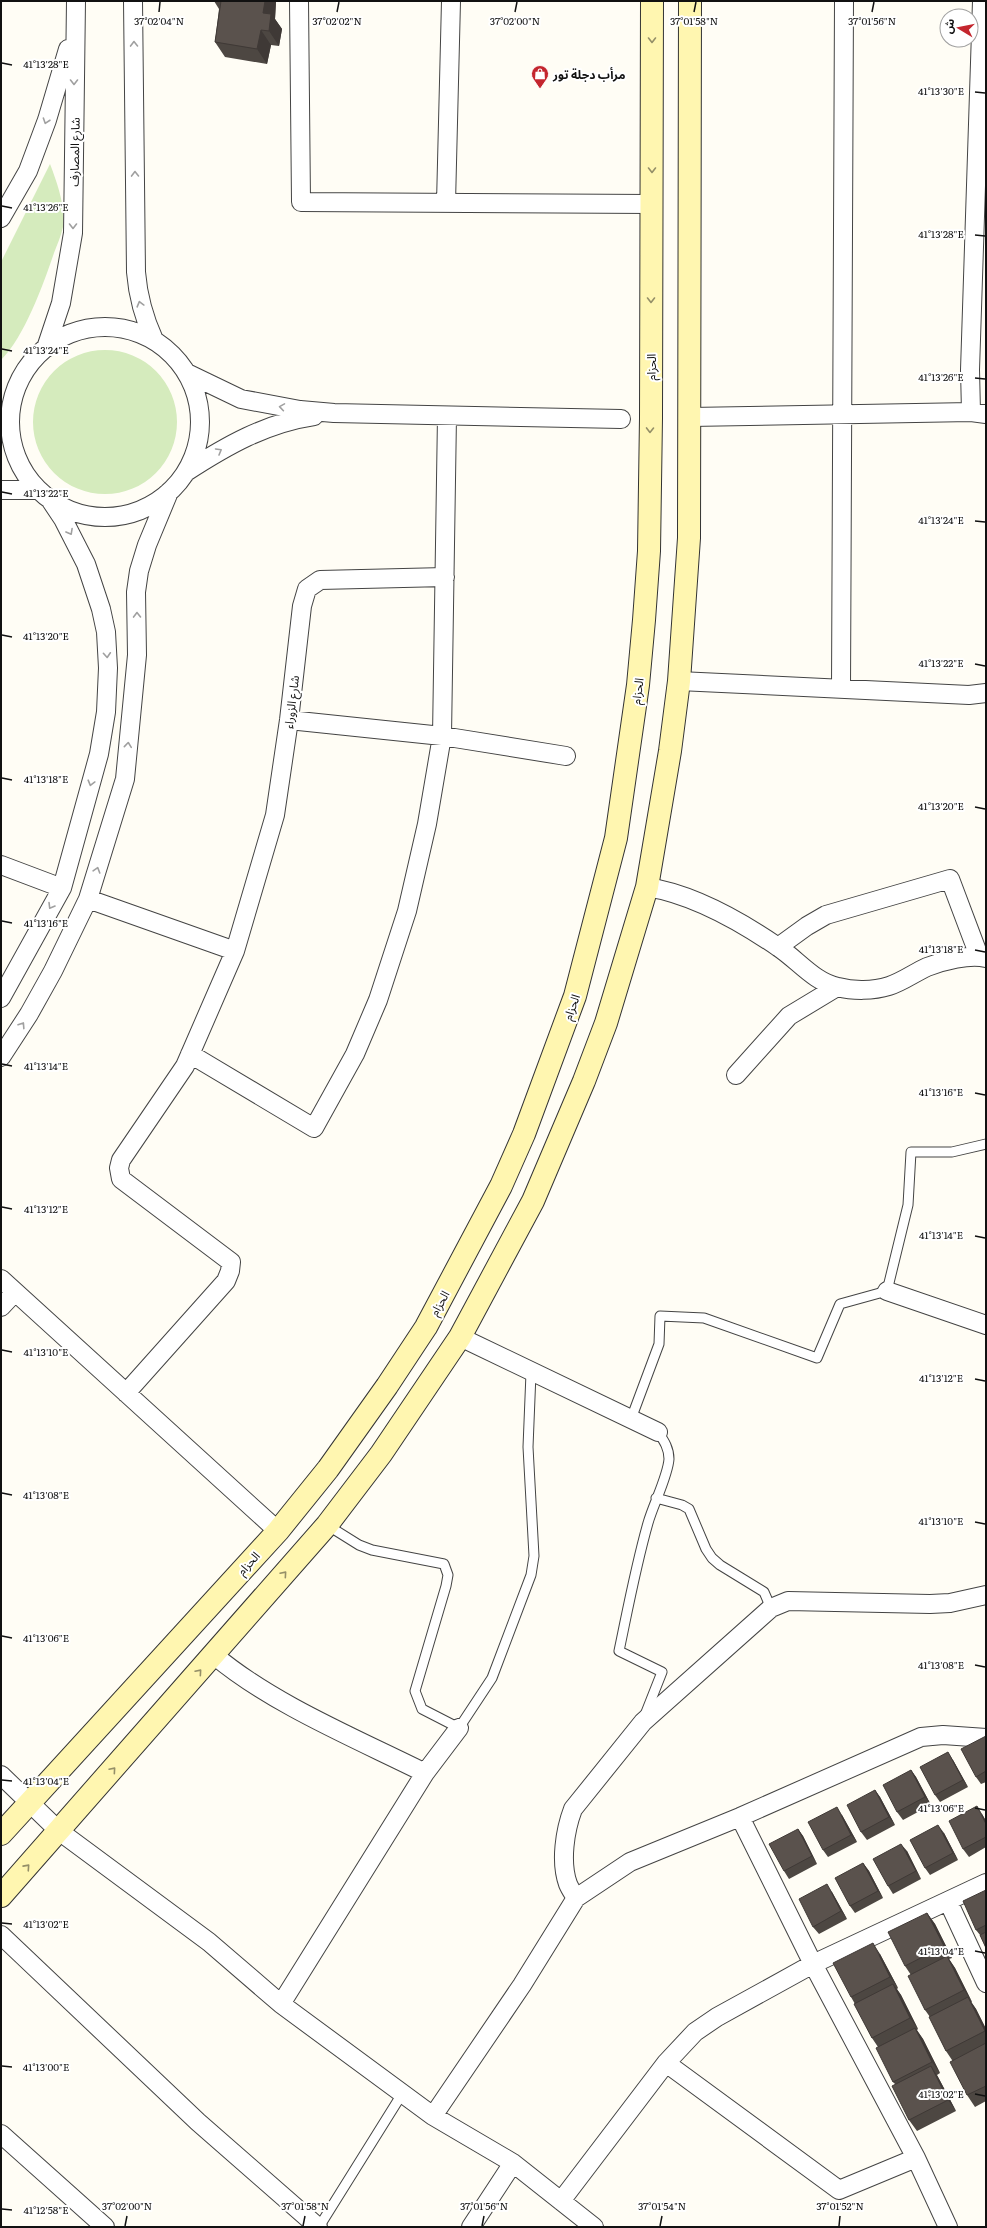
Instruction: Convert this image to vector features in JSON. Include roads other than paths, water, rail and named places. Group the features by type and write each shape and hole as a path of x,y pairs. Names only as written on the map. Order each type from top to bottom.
{"main road":[{"name":"الحزام","path":"1,1834 278,1531 328,1469 387,1386 426,1327 467,1253 524,1134 575,996 597,919 616,838 638,685 644,620 649,550 652,1"},
{"path":"1,1896 327,1525 381,1454 460,1336 533,1201 582,1089 606,1023 647,887 668,766 679,681 689,538 690,1"}],"street":[{"name":"شارع المصارف","path":"46,348 61,303 73,233 74,30 76,1"},
{"path":"133,1 136,272 138,296 144,319 154,340"},
{"path":"299,1 301,202 652,204"},
{"path":"446,203 451,1"},
{"path":"841,689 844,1"},
{"path":"690,417 978,413 970,362 982,1"},
{"path":"1,218 28,171 47,120 74,30"},
{"path":"1,394 46,348 71,334 99,327 127,329 154,340 172,355 186,373 196,394 200,423 195,451 186,472 170,492 147,545 139,571 136,592 137,655 125,779 88,899 53,971 29,1014 1,1057"},
{"path":"1,998 62,888 99,754 106,712 108,668 106,632 94,586 75,541 44,494 21,466 12,439 11,410 19,382 26,369"},
{"path":"186,373 241,399 293,409 334,413 621,419"},
{"path":"186,472 243,438 300,418 334,413"},
{"path":"190,1054 314,1128 367,1029 400,934 420,858 442,736 447,416"},
{"path":"1,490 44,494 75,512 103,517 118,516 145,508 170,492"},
{"name":"شارع الزوراء","path":"126,1393 226,1281 230,1270 231,1262 121,1179 119,1168 121,1160 185,1066 235,951 275,816 289,720 302,606 307,589 320,580 445,577"},
{"path":"679,681 969,695 986,693"},
{"path":"289,720 442,736 566,756"},
{"path":"1,865 62,888"},
{"path":"647,887 670,891 706,905 778,947 820,980 837,987 857,990 889,986 928,967 983,957 950,879 826,915 807,926 778,947"},
{"path":"88,899 235,951"},
{"path":"736,1075 789,1016 837,987"},
{"path":"1,1279 278,1531"},
{"path":"887,1291 986,1326"},
{"path":"1,1307 15,1292"},
{"path":"460,1336 531,1372 658,1432"},
{"path":"576,1898 568,1884 565,1862 566,1827 573,1809 643,1722 771,1608 788,1601 930,1604 950,1603 986,1595"},
{"path":"214,1655 238,1674 305,1713 425,1773"},
{"path":"280,2004 425,1773 459,1728"},
{"path":"433,2116 522,1985 576,1898 630,1862 740,1818 921,1737 943,1735 986,1738"},
{"path":"1,1774 59,1831 209,1942 280,2004 433,2116 513,2162 594,2227"},
{"path":"740,1818 813,1964 916,2158 948,2227"},
{"path":"561,2201 666,2063 695,2032 716,2017 813,1964 986,1882"},
{"path":"948,1901 986,1982"},
{"path":"1,1935 198,2122 318,2227"},
{"path":"666,2063 839,2190 916,2158"},
{"path":"1,2134 105,2227"},
{"path":"471,2227 513,2162"}],"lane":[{"path":"631,1419 659,1344 660,1316 704,1318 817,1358 840,1304 887,1291 908,1205 911,1152 952,1152 986,1144"},
{"path":"327,1525 359,1545 372,1550 444,1564 448,1575 446,1586 415,1691 422,1709 459,1728 492,1678 531,1575 534,1556 528,1447 531,1372"},
{"path":"643,1722 662,1672 619,1651 642,1545 656,1498 667,1471 669,1459 666,1444 658,1432"},
{"path":"656,1498 682,1505 689,1509 706,1549 712,1558 720,1565 764,1592 771,1608"},
{"path":"318,2227 402,2094"}],"place":[{"name":"مرأب دجلة تور","path":"540,89"}]}
